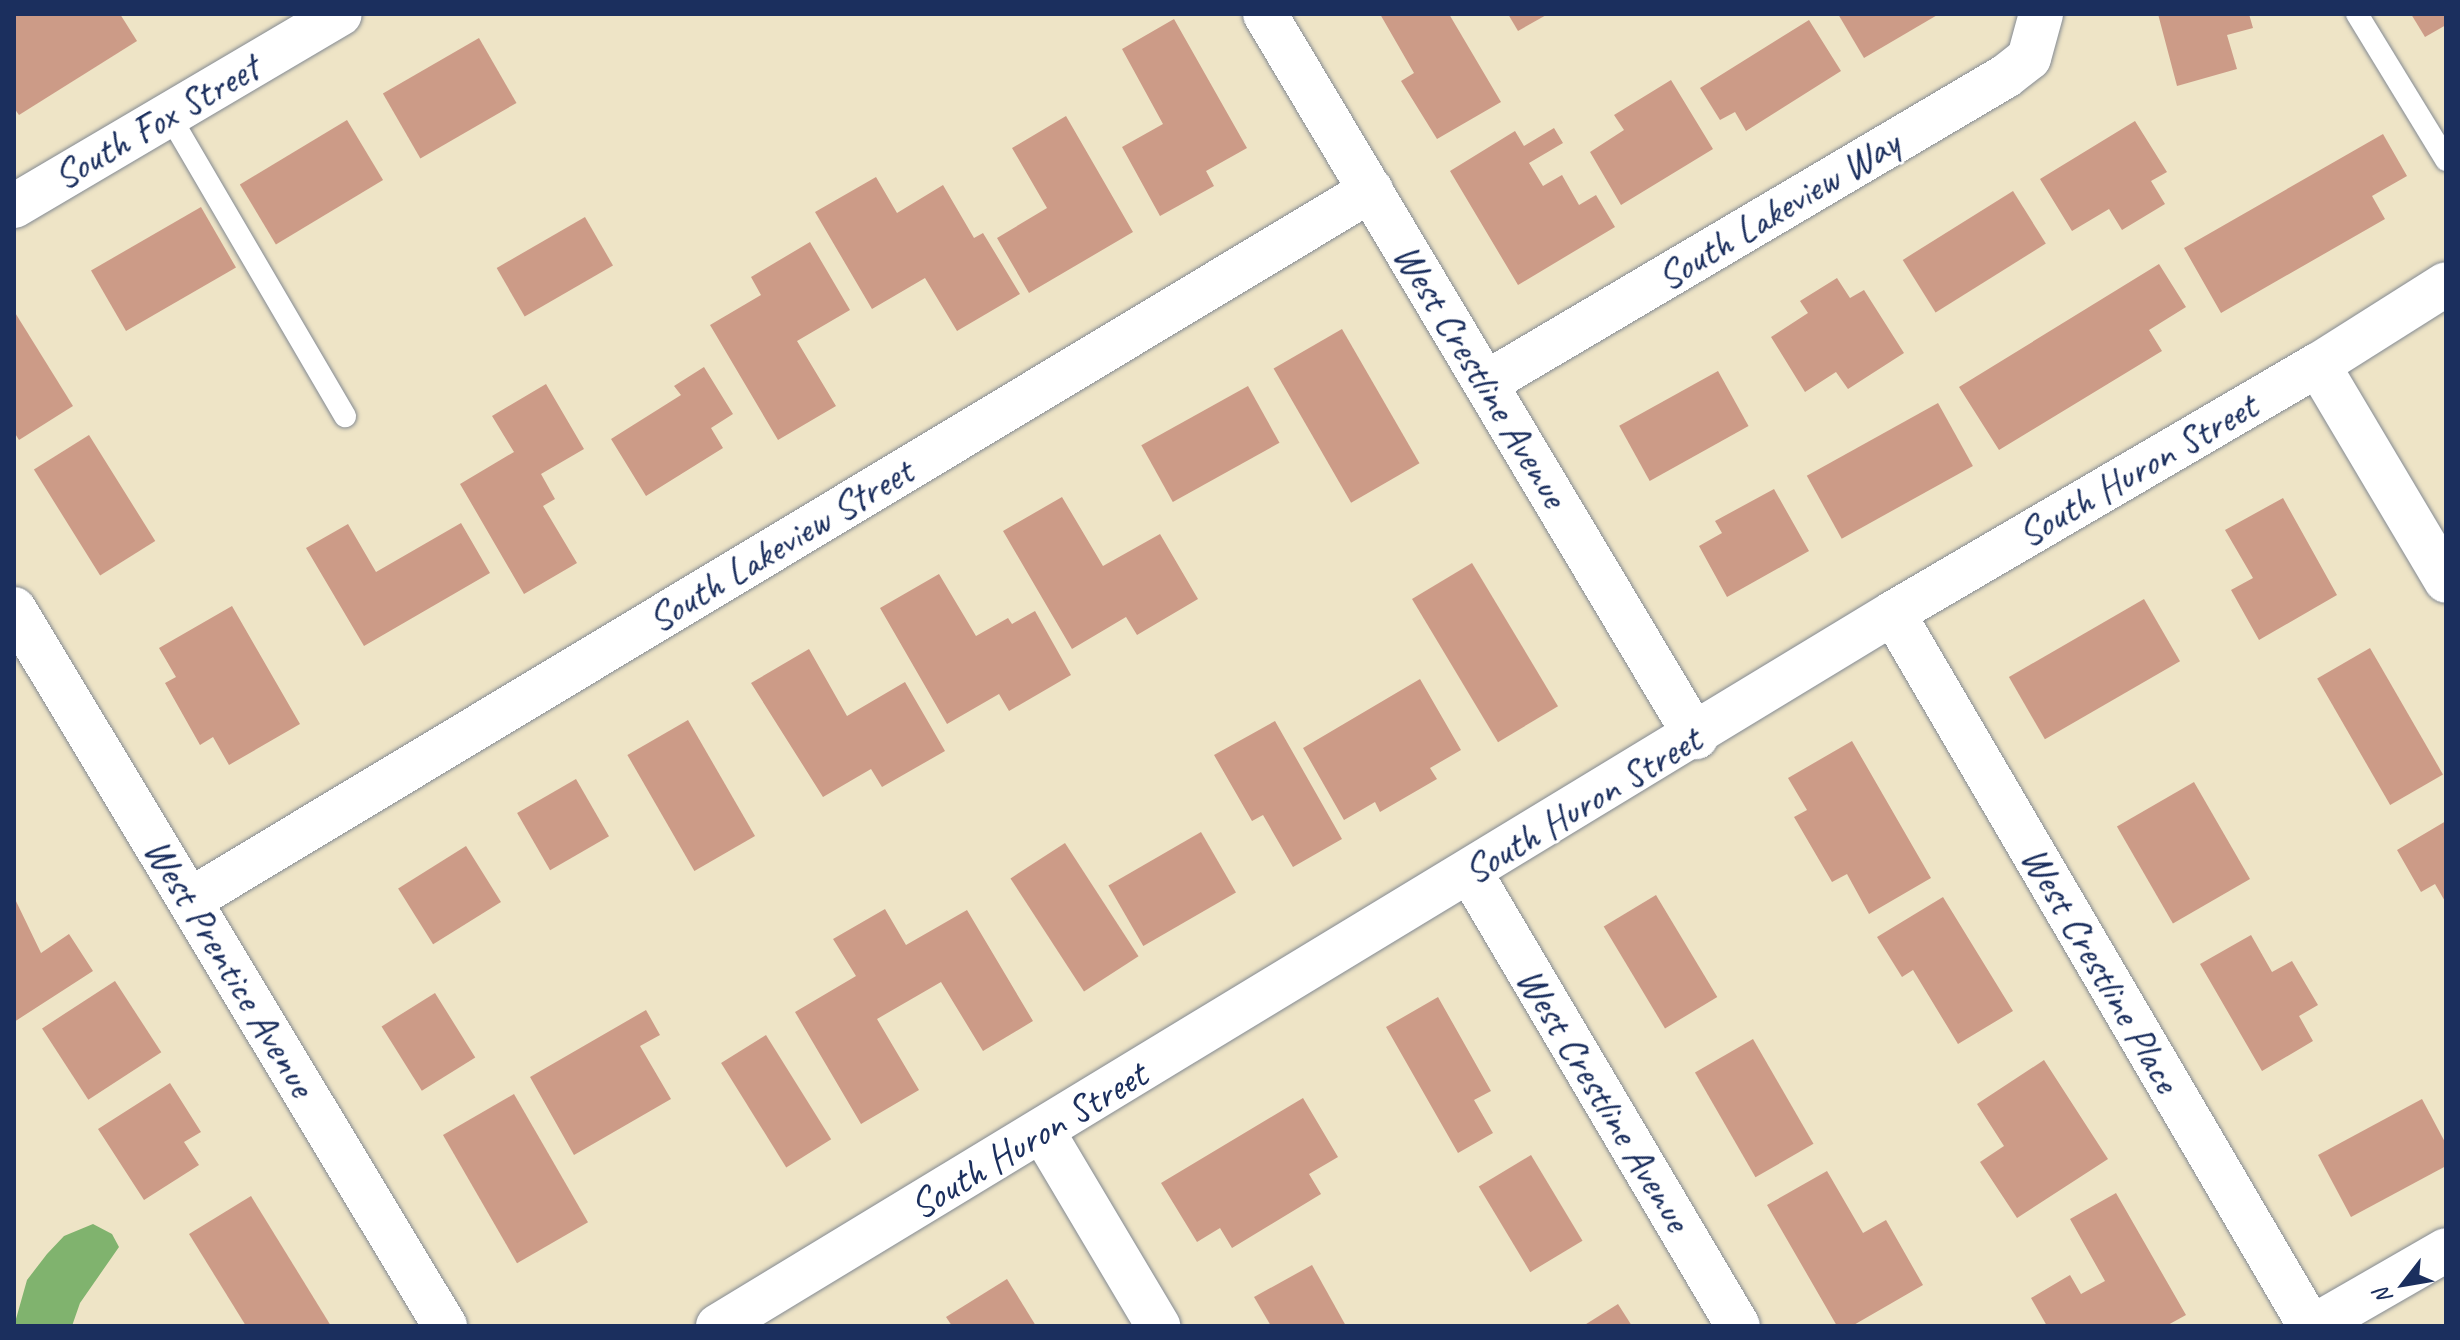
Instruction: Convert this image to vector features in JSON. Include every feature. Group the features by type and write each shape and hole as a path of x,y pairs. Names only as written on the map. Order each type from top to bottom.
{"street":[{"name":"South Fox Street","path":"14,206 340,14"},
{"name":"West Crestline Avenue","path":"1265,14 1696,737"},
{"name":"South Lakeview Way","path":"1486,383 2006,76 2029,58 2041,14"},
{"name":"South Lakeview Street","path":"190,900 1371,190"},
{"name":"South Huron Street","path":"718,1326 1696,737 1893,613 2318,365 2446,284"},
{"path":"2318,365 2446,581"},
{"name":"West Prentice Avenue","path":"14,609 445,1326"},
{"name":"West Crestline Place","path":"1893,613 2312,1326"},
{"name":"West Crestline Avenue","path":"1470,872 1738,1326"},
{"path":"1043,1132 1158,1326"},
{"path":"2312,1326 2446,1250"}],"lane":[{"path":"2357,14 2446,160"},
{"path":"169,115 345,416"}],"green space":[{"path":"93,1224 112,1234 119,1247 80,1303 72,1326 14,1326 27,1280 47,1254 64,1236"}],"building":[{"path":"18,14 120,14 137,41 19,115 14,108 14,17"},
{"path":"1380,14 1449,14 1501,102 1437,139 1401,81 1414,73"},
{"path":"1508,14 1548,14 1518,31"},
{"path":"1838,14 1939,14 1864,58"},
{"path":"2158,14 2249,14 2253,28 2227,35 2237,69 2177,86"},
{"path":"2411,14 2446,14 2446,25 2425,37"},
{"path":"1174,19 1247,148 1206,171 1214,186 1160,216 1122,147 1163,124 1122,49"},
{"path":"1809,20 1841,71 1746,131 1735,112 1720,120 1700,88"},
{"path":"479,38 516,103 420,158 383,94"},
{"path":"1671,80 1713,149 1621,205 1590,152 1624,130 1614,115"},
{"path":"1066,116 1133,232 1029,293 997,238 1047,208 1012,148"},
{"path":"347,120 383,180 276,244 240,184"},
{"path":"2135,121 2167,172 2151,181 2165,204 2122,230 2109,209 2072,231 2040,179"},
{"path":"1554,128 1563,143 1529,163 1543,186 1562,175 1579,205 1596,195 1615,227 1518,285 1450,171 1515,131 1524,146"},
{"path":"2383,134 2407,176 2372,196 2385,219 2221,313 2184,248"},
{"path":"876,177 897,213 943,185 974,238 983,233 1020,294 957,331 925,278 872,309 815,212"},
{"path":"2013,191 2046,244 1936,312 1903,260"},
{"path":"201,207 236,268 126,331 91,270"},
{"path":"585,217 613,265 525,316 497,268"},
{"path":"810,242 850,310 797,341 836,406 778,440 710,325 761,295 751,277"},
{"path":"2159,264 2186,307 2149,330 2162,351 1999,450 1959,387"},
{"path":"1837,278 1850,298 1864,290 1904,353 1848,389 1836,372 1805,392 1771,337 1808,313 1800,301"},
{"path":"14,311 73,406 19,440 14,432"},
{"path":"1342,329 1420,463 1351,503 1274,368"},
{"path":"704,367 733,414 711,428 723,448 646,496 611,439 681,395 674,386"},
{"path":"1718,371 1749,426 1650,481 1619,426"},
{"path":"546,384 584,449 541,474 555,499 543,506 577,563 524,594 460,484 514,452 492,416"},
{"path":"1248,386 1280,443 1173,502 1141,445"},
{"path":"1938,403 1973,466 1842,539 1807,476"},
{"path":"89,435 155,541 100,575 34,469"},
{"path":"1774,489 1809,551 1727,597 1699,546 1722,533 1715,521"},
{"path":"1062,497 1103,566 1160,534 1198,599 1137,635 1126,617 1072,649 1003,531"},
{"path":"2283,498 2337,595 2259,640 2231,590 2253,578 2225,530"},
{"path":"461,523 490,573 364,646 306,548 348,524 376,572"},
{"path":"1472,563 1558,706 1498,742 1412,599"},
{"path":"939,574 976,636 1008,618 1012,624 1035,611 1071,675 1009,711 999,694 947,724 880,608"},
{"path":"2144,599 2180,661 2045,739 2009,677"},
{"path":"232,606 300,724 229,765 213,737 200,745 165,683 176,677 159,648"},
{"path":"2370,648 2443,774 2390,805 2317,678"},
{"path":"809,649 847,716 905,682 945,751 882,787 871,769 823,797 751,683"},
{"path":"1420,679 1461,750 1430,768 1437,779 1380,812 1375,802 1344,820 1303,748"},
{"path":"688,720 755,836 694,871 627,755"},
{"path":"1275,721 1342,839 1293,867 1263,815 1252,821 1214,755"},
{"path":"1852,741 1931,878 1869,914 1847,874 1832,882 1794,817 1807,810 1788,778"},
{"path":"576,779 609,836 550,870 517,813"},
{"path":"2194,782 2250,879 2173,923 2117,826"},
{"path":"2446,821 2446,903 2435,884 2421,892 2397,850"},
{"path":"1201,832 1236,893 1143,946 1108,886"},
{"path":"1065,843 1139,956 1084,992 1010,878"},
{"path":"466,846 501,902 433,944 398,888"},
{"path":"1656,895 1717,997 1665,1028 1604,926"},
{"path":"14,897 41,953 69,934 93,971 14,1022"},
{"path":"1943,897 2013,1011 1958,1044 1913,970 1902,977 1877,937"},
{"path":"885,909 906,945 967,910 1033,1021 983,1051 941,982 877,1019 919,1090 861,1124 795,1012 856,976 833,939"},
{"path":"2251,935 2272,972 2292,961 2318,1005 2299,1016 2313,1041 2262,1071 2200,964"},
{"path":"115,981 161,1052 88,1100 42,1028"},
{"path":"435,993 475,1057 422,1091 382,1026"},
{"path":"1438,997 1491,1091 1474,1100 1493,1133 1458,1153 1386,1027"},
{"path":"646,1010 660,1035 640,1046 671,1099 574,1155 530,1077"},
{"path":"766,1035 831,1139 786,1167 721,1063"},
{"path":"1753,1039 1814,1144 1755,1177 1695,1072"},
{"path":"2044,1060 2108,1159 2017,1218 1980,1162 2004,1146 1977,1104"},
{"path":"170,1083 201,1132 184,1142 199,1165 144,1200 98,1129"},
{"path":"514,1094 588,1222 517,1263 443,1135"},
{"path":"1303,1098 1338,1157 1309,1174 1321,1194 1232,1248 1220,1228 1197,1242 1161,1183"},
{"path":"2422,1099 2446,1144 2446,1166 2351,1217 2318,1155"},
{"path":"1531,1155 1583,1241 1530,1272 1479,1186"},
{"path":"1827,1171 1863,1233 1886,1220 1923,1285 1852,1326 1837,1326 1767,1205"},
{"path":"2116,1193 2186,1315 2166,1326 2047,1326 2031,1298 2070,1275 2081,1294 2105,1281 2070,1219"},
{"path":"251,1196 331,1326 246,1326 189,1234"},
{"path":"1312,1265 1346,1326 1271,1326 1254,1297"},
{"path":"1007,1279 1036,1326 952,1326 946,1317"},
{"path":"1618,1304 1632,1326 1583,1326"}]}
